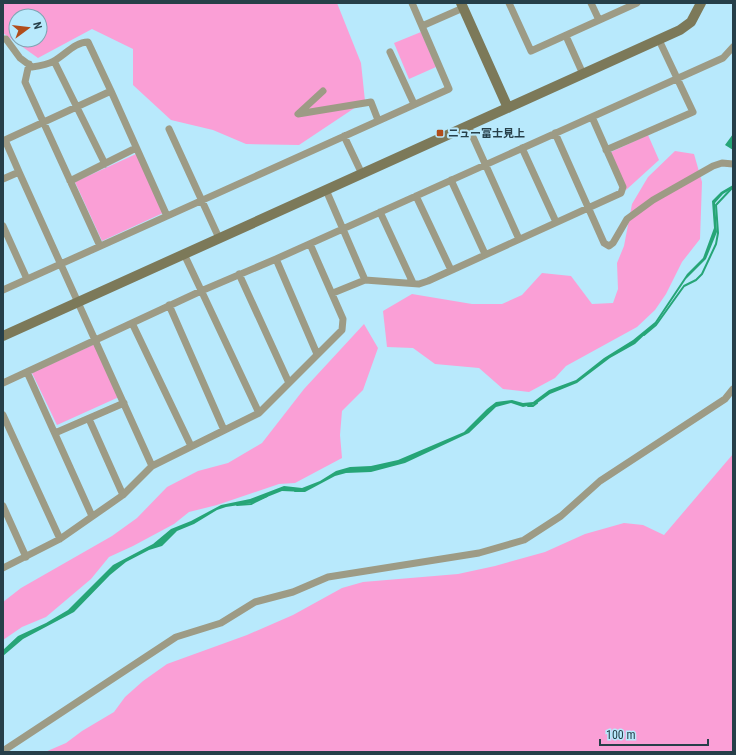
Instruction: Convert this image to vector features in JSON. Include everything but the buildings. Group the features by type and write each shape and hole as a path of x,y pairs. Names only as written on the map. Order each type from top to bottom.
{"street":[{"path":"3,290 449,89 412,3"},
{"path":"509,3 531,51 635,3"},
{"path":"591,3 599,20"},
{"path":"3,336 660,40 680,30 691,22 701,3"},
{"path":"422,26 462,6 508,108"},
{"path":"566,36 583,74"},
{"path":"3,39 6,39 20,58 32,67 44,66 54,61 81,42 88,42 167,216"},
{"path":"606,150 693,112 660,40"},
{"path":"3,383 201,291 310,244 723,58 733,47"},
{"path":"390,52 414,104"},
{"path":"54,61 105,164"},
{"path":"29,64 25,82 100,246"},
{"path":"323,90 298,114 371,102 378,120"},
{"path":"111,91 4,138 152,466"},
{"path":"333,293 365,280 419,284 428,281 621,193 623,187 592,117"},
{"path":"468,126 519,239"},
{"path":"169,129 219,238"},
{"path":"555,133 604,243 609,246 613,243 627,218 653,200 713,166 722,163 733,164"},
{"path":"344,136 362,174"},
{"path":"70,180 136,148"},
{"path":"522,148 556,222"},
{"path":"3,179 19,172"},
{"path":"451,180 485,254"},
{"path":"326,190 365,280"},
{"path":"416,196 451,270"},
{"path":"380,212 413,283"},
{"path":"3,226 27,279"},
{"path":"3,568 60,539 123,495 152,466 259,413 342,330 343,319 333,293 310,244"},
{"path":"184,254 259,413"},
{"path":"276,259 317,354"},
{"path":"239,274 289,383"},
{"path":"170,305 224,430"},
{"path":"132,323 191,446"},
{"path":"27,372 92,516"},
{"path":"3,751 176,637 221,624 255,602 293,592 328,577 479,553 524,540 561,516 600,481 725,399 733,389"},
{"path":"55,433 124,403"},
{"path":"3,415 60,539"},
{"path":"89,419 123,495"},
{"path":"3,506 26,557"}],"shaded area":[{"path":"3,3 337,3 361,63 365,101 299,145 246,144 213,130 171,120 133,85 133,49 92,29 38,58 24,48 48,48 48,8 8,8 8,37 3,33"},
{"path":"421,32 436,67 409,79 394,43"},
{"path":"733,134 733,150 725,145"},
{"path":"648,135 659,160 626,190 611,152"},
{"path":"675,151 694,154 702,182 700,239 682,262 666,294 655,310 637,327 566,366 555,378 529,392 503,389 479,368 435,364 413,348 387,347 383,311 412,294 472,304 502,304 522,295 542,273 571,276 592,304 613,303 618,289 617,263 624,246 632,204 648,177"},
{"path":"136,154 163,213 102,241 75,182"},
{"path":"733,185 733,188 723,194 715,203 717,232 706,259 686,279 656,324 635,344 610,358 577,383 550,394 536,404 523,407 511,403 496,407 469,433 405,463 371,472 346,473 335,476 305,492 282,491 252,503 217,510 194,524 177,531 162,546 149,550 126,562 110,575 74,612 23,639 3,656 3,650 18,636 46,623 68,610 113,565 153,544 171,529 191,521 221,505 250,499 284,486 302,488 320,481 336,471 350,467 371,466 398,460 464,432 496,402 512,400 523,403 533,402 549,390 576,380 604,358 633,340 655,322 687,274 703,258 714,228 712,201 721,192"},
{"path":"364,324 378,348 363,390 342,411 340,435 342,458 295,483 279,484 217,505 189,512 174,524 109,557 91,579 46,617 22,627 3,640 3,602 21,588 112,536 137,518 167,487 198,471 228,463 262,443 304,389"},
{"path":"95,344 119,397 57,425 32,373"},
{"path":"733,454 733,752 45,752 66,743 82,731 114,712 125,697 143,681 167,664 247,635 293,615 342,588 363,582 458,574 495,566 545,552 585,534 624,523 643,525 664,535"}],"waterway":[{"path":"644,335 656,325 684,286 696,280 702,274 716,244 718,233 716,205 733,187"},
{"path":"528,406 533,406 537,403"},
{"path":"295,491 304,491"},
{"path":"237,505 251,504 267,496"}],"place":[{"name":"ニュー富士見上","path":"440,133"}]}
